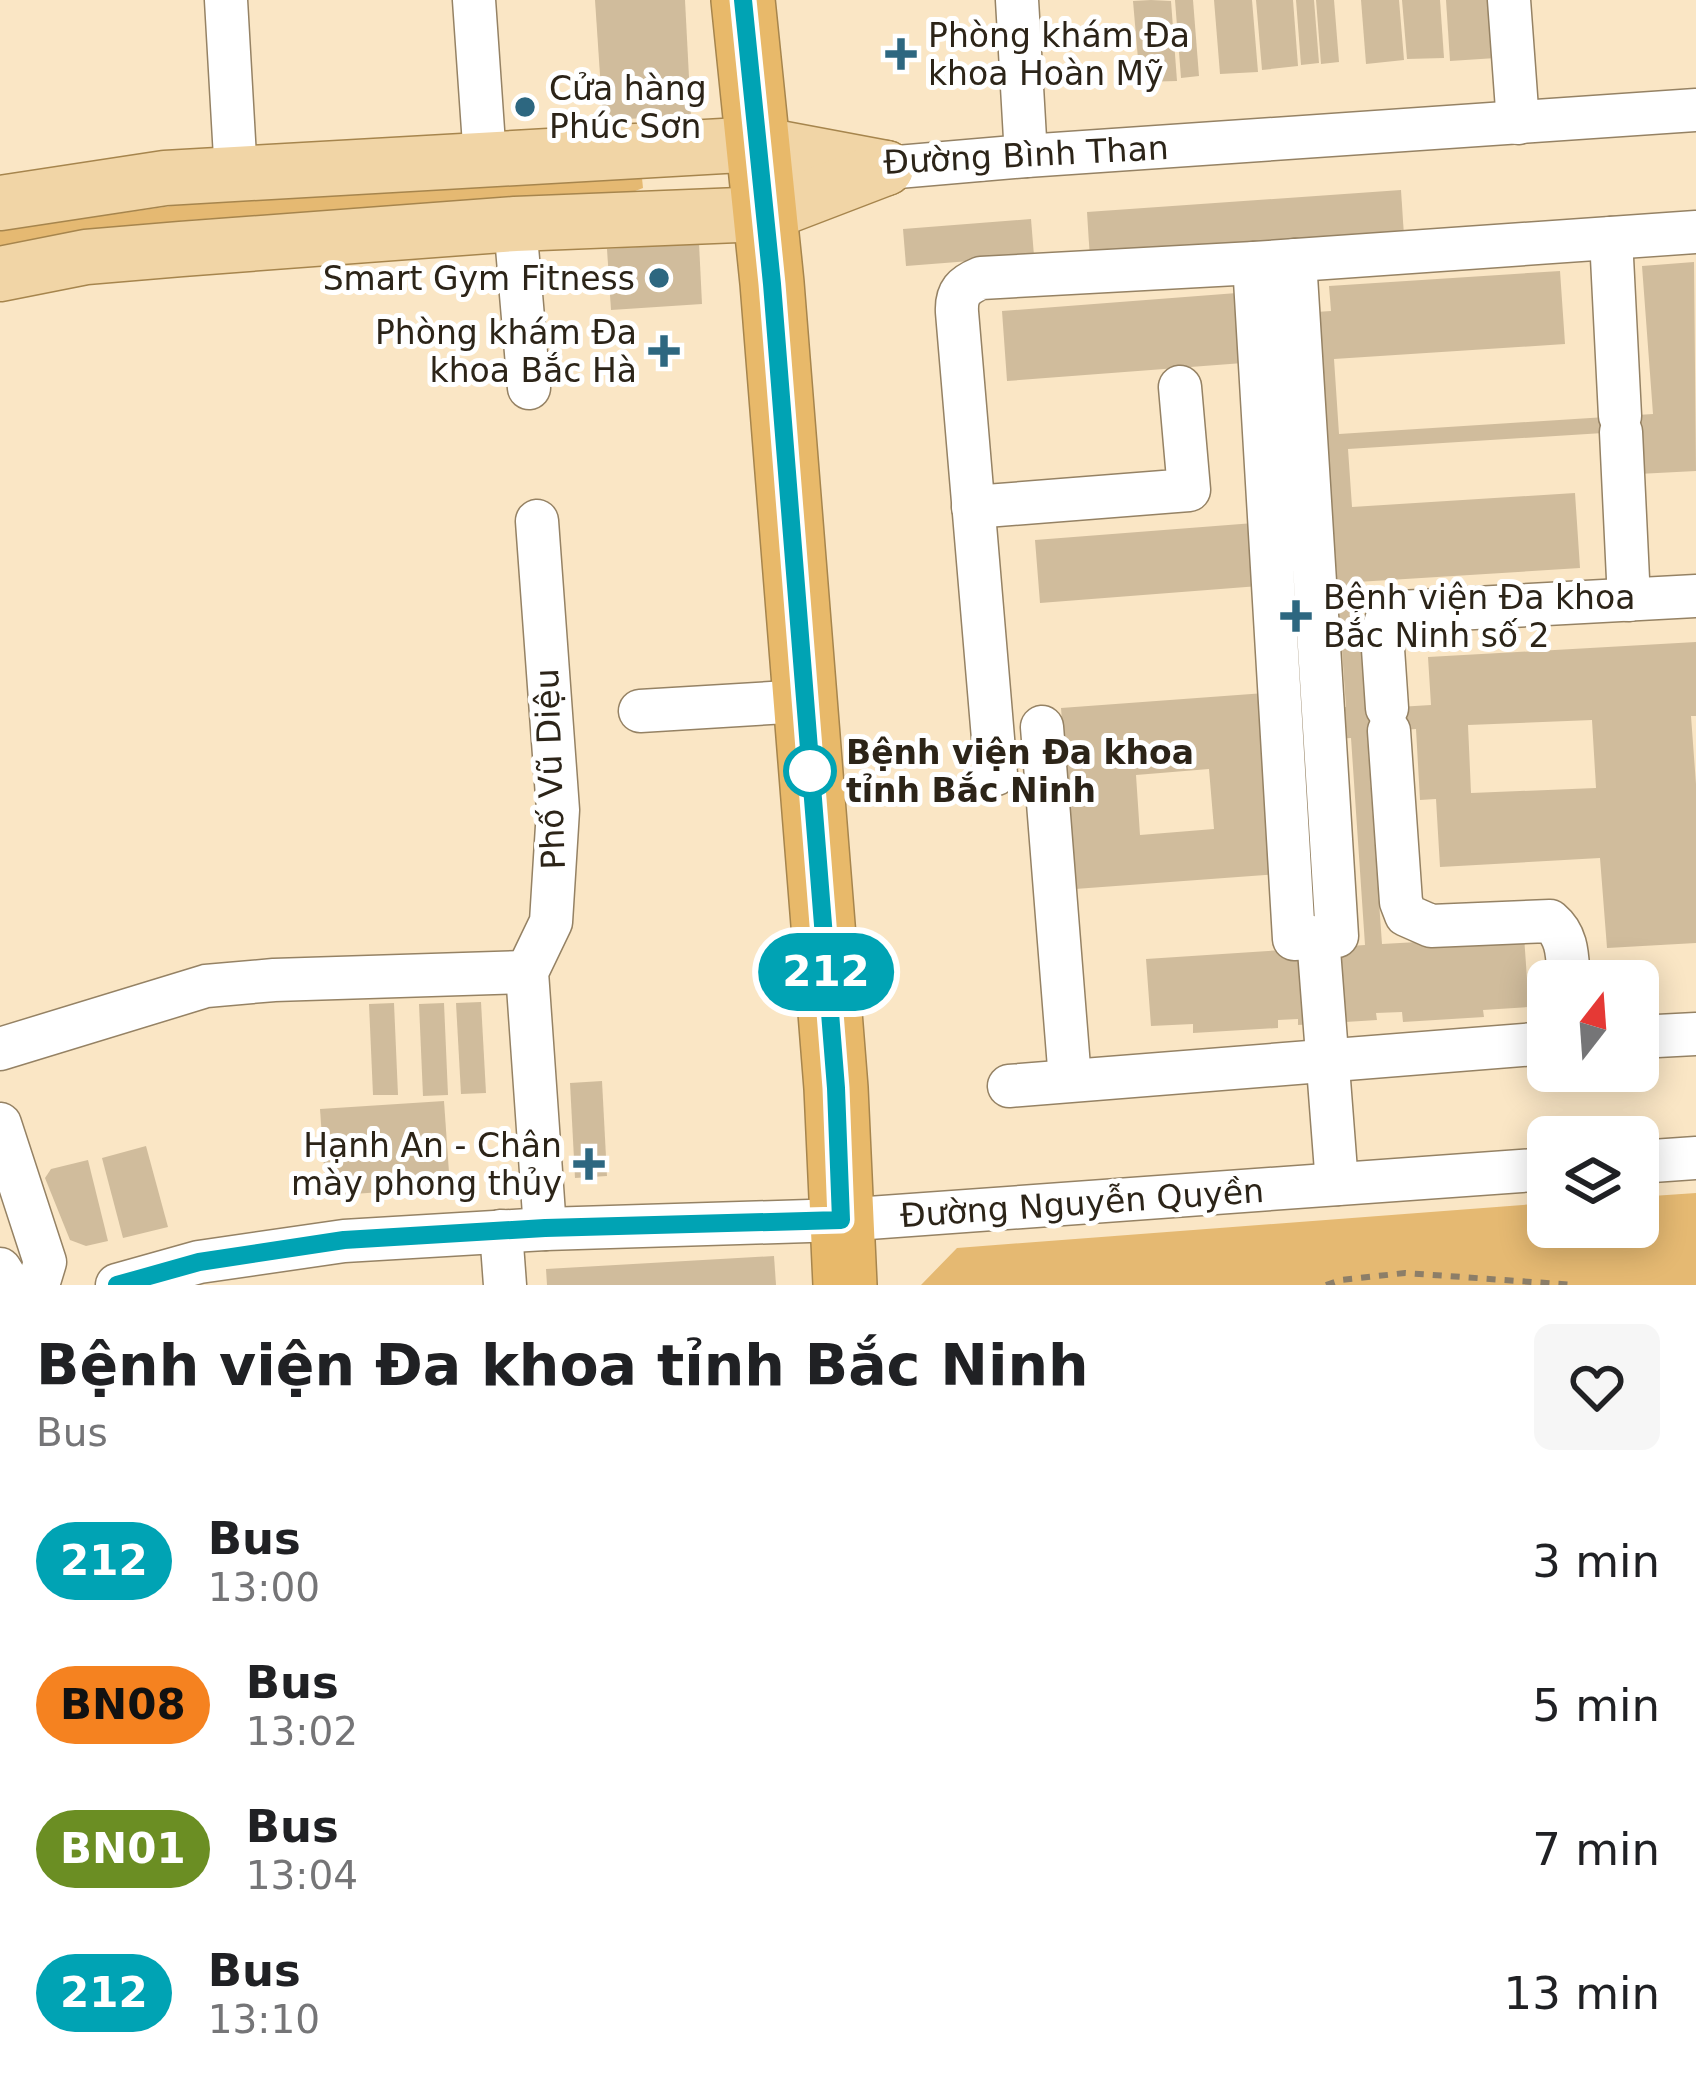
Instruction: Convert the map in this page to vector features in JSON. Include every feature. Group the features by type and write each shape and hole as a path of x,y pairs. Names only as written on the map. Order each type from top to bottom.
{"highway":[{"path":"743,0 766,214 836,1088 845,1285"}],"main road":[{"name":"Đường Bình Than","path":"0,203 165,178 758,144 886,168"},
{"path":"0,274 86,257 515,224 766,214 886,168"}],"street":[{"path":"226,0 236,175"},
{"path":"474,0 485,159"},
{"path":"1017,0 1026,155"},
{"path":"1509,0 1518,123"},
{"name":"Đường Bình Than","path":"886,168 1696,110"},
{"path":"515,224 529,388"},
{"path":"996,775 956,302 960,290 981,278 1696,232"},
{"path":"1611,238 1629,599"},
{"path":"1274,261 1337,936 1318,937 1337,1184"},
{"path":"973,507 1189,490 1180,387"},
{"name":"Phố Vũ Diệu","path":"537,520 557,810 551,922 527,972 545,1228"},
{"path":"1567,960 1559,929 1550,922 1431,926 1406,915 1401,902 1382,634 1386,621 1400,612 1696,596"},
{"path":"640,711 804,701"},
{"path":"1042,727 1070,1080"},
{"path":"0,1049 206,986 527,972"},
{"path":"1659,1036 1696,1034"},
{"path":"1010,1085 1527,1044"},
{"path":"0,1124 45,1262 38,1285"},
{"path":"1659,1161 1696,1158"},
{"name":"Đường Nguyễn Quyền","path":"117,1285 199,1262 344,1240 545,1228 841,1220 1527,1170"},
{"path":"501,1231 505,1285"},
{"path":"0,1269 10,1285"}],"path":[{"path":"1326,1285 1405,1273 1575,1285"}],"shaded area":[{"path":"642,178 643,188 630,193 189,220 0,247 0,230 178,205"},
{"path":"1696,1193 1696,1285 921,1285 957,1248 1527,1205 1527,1248 1659,1248 1659,1196"}],"building":[{"path":"595,0 685,0 691,116 603,120"},
{"path":"1175,0 1193,0 1199,76 1181,78"},
{"path":"1214,0 1252,0 1258,72 1220,74"},
{"path":"1256,0 1293,0 1298,66 1262,70"},
{"path":"1296,0 1314,0 1319,63 1301,65"},
{"path":"1316,0 1334,0 1339,62 1321,64"},
{"path":"1361,0 1399,0 1404,60 1366,64"},
{"path":"1402,0 1440,0 1444,58 1407,59"},
{"path":"1446,0 1492,0 1496,58 1450,61"},
{"path":"1133,1 1171,1 1177,81 1140,82"},
{"path":"1401,190 1404,236 1090,259 1087,212"},
{"path":"1031,219 1034,256 906,266 903,229"},
{"path":"699,243 702,304 611,310 607,249"},
{"path":"1694,262 1696,471 1638,474 1635,431 1348,449 1352,507 1575,493 1580,568 1357,582 1366,709 1431,705 1428,657 1696,642 1696,716 1691,716 1696,943 1607,948 1600,858 1440,867 1436,799 1420,800 1416,729 1367,732 1382,944 1524,936 1527,1007 1483,1010 1484,1017 1403,1022 1402,1012 1376,1013 1377,1020 1298,1025 1298,1019 1278,1020 1278,1028 1193,1033 1193,1024 1151,1026 1146,959 1283,950 1279,874 1075,889 1061,708 1265,693 1259,586 1040,603 1035,540 1254,523 1243,363 1007,381 1002,311 1237,293 1239,317 1331,311 1329,286 1560,271 1565,344 1334,359 1339,434 1653,414 1642,266","holes":["1335,552 1346,707 1287,711 1275,556","1592,720 1596,788 1471,793 1468,725","1351,738 1365,945 1304,949 1289,742","1209,769 1214,829 1140,835 1136,775"]},
{"path":"481,1002 486,1093 461,1094 456,1003"},
{"path":"394,1003 398,1095 373,1095 369,1004"},
{"path":"444,1003 448,1095 423,1096 419,1004"},
{"path":"602,1081 607,1176 575,1178 570,1083"},
{"path":"444,1101 450,1187 326,1196 320,1109"},
{"path":"146,1146 168,1227 123,1238 102,1158"},
{"path":"88,1160 108,1241 86,1246 70,1240 45,1178 51,1169"},
{"path":"774,1256 776,1285 547,1285 546,1269"}],"bus line":[{"name":"212","path":"117,1285 199,1262 344,1240 545,1228 841,1220 836,1088 772,284 743,0"}],"place":[{"name":"Phòng khám Đa khoa Hoàn Mỹ","path":"901,54"},
{"name":"Cửa hàng Phúc Sơn","path":"525,107"},
{"name":"Smart Gym Fitness","path":"659,278"},
{"name":"Phòng khám Đa khoa Bắc Hà","path":"664,351"},
{"name":"Bệnh viện Đa khoa Bắc Ninh số 2","path":"1296,616"},
{"name":"Bệnh viện Đa khoa tỉnh Bắc Ninh","path":"810,771"},
{"name":"Hạnh An - Chân mày phong thủy","path":"589,1164"}]}
